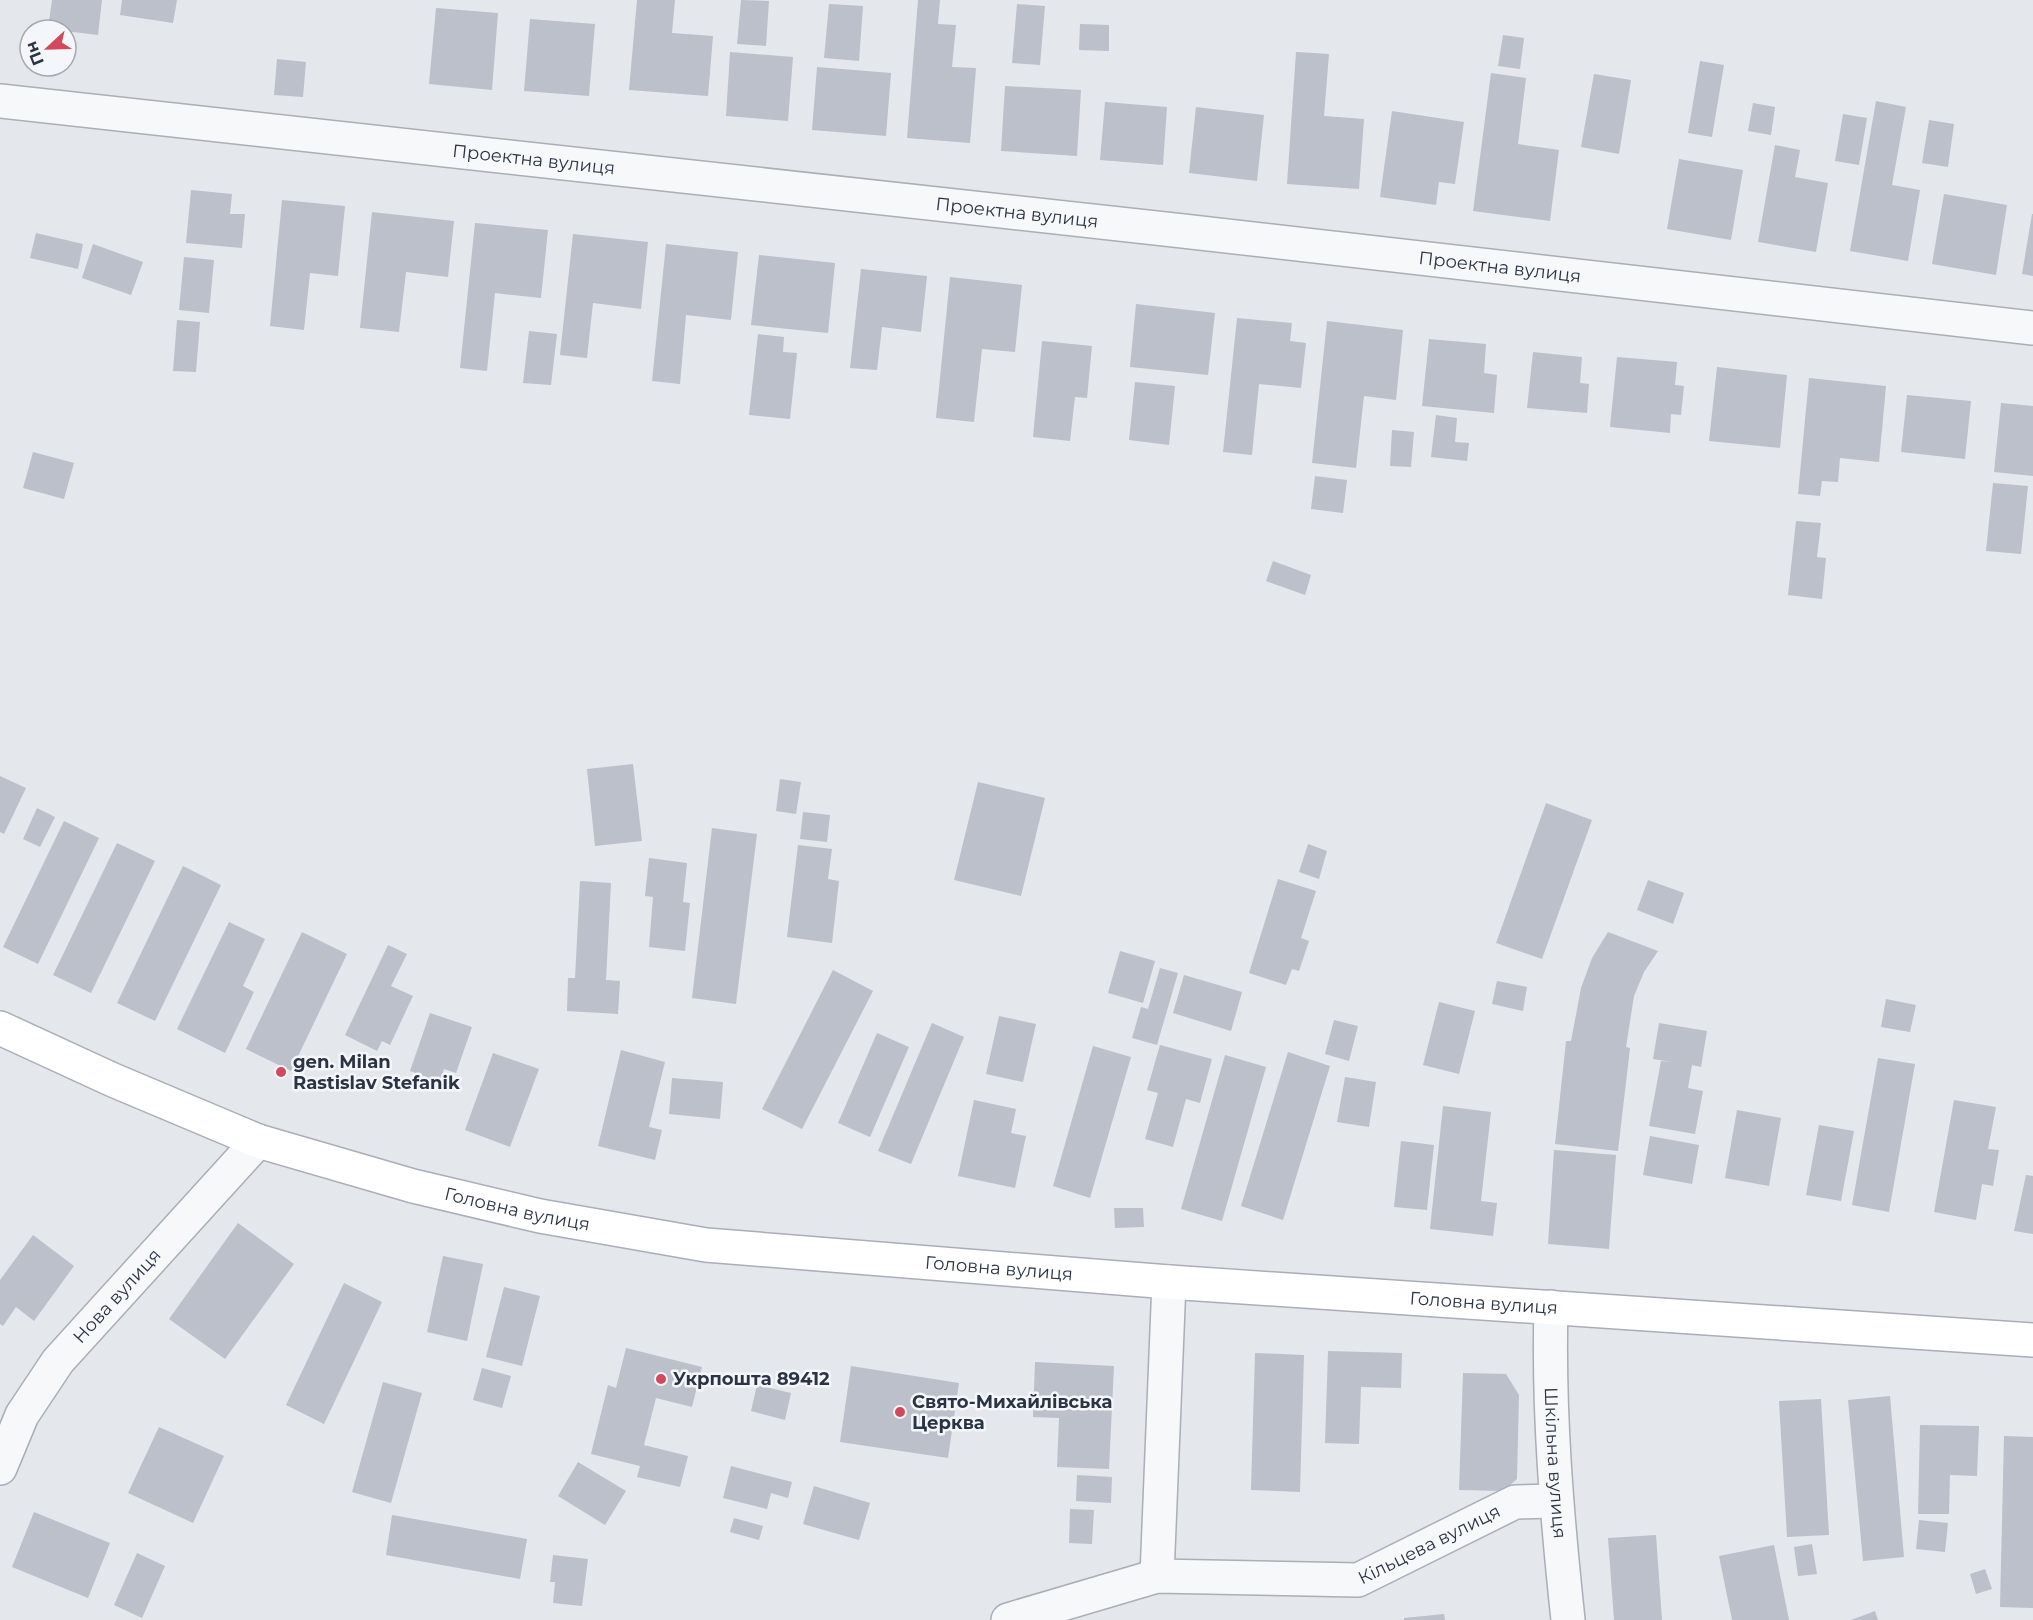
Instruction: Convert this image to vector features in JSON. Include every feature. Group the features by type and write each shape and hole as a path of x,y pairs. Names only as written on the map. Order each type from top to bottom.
{"main road":[{"name":"Головна вулиця","path":"0,1028 113,1080 258,1141 412,1186 529,1213 706,1245 1169,1282 2033,1340"}],"street":[{"name":"Проектна вулиця","path":"0,101 1162,228 2033,328"},
{"name":"Нова вулиця","path":"0,1468 22,1415 58,1361 258,1141"},
{"path":"1157,1576 1169,1282"},
{"name":"Шкільна вулиця","path":"1551,1307 1550,1352 1555,1501 1568,1620"},
{"name":"Кільцева вулиця","path":"1008,1620 1157,1576 1358,1580 1515,1502 1555,1501"}],"building":[{"path":"52,0 102,0 98,35 78,33 78,18 50,18"},
{"path":"122,0 177,0 173,23 120,15"},
{"path":"637,0 675,0 672,33 713,36 708,96 629,90"},
{"path":"741,0 769,1 766,46 737,44"},
{"path":"918,0 940,0 938,24 956,25 952,67 976,68 970,143 907,138"},
{"path":"829,4 863,6 859,61 824,58"},
{"path":"1017,4 1045,6 1040,65 1012,63"},
{"path":"436,8 498,13 492,90 429,84"},
{"path":"530,19 595,24 589,96 524,91"},
{"path":"1080,24 1109,25 1109,51 1079,50"},
{"path":"1503,35 1524,38 1520,69 1498,66"},
{"path":"730,52 793,57 788,121 726,116"},
{"path":"1296,52 1329,54 1324,116 1364,119 1359,189 1287,184"},
{"path":"277,59 306,62 303,97 274,95"},
{"path":"1700,61 1724,65 1712,137 1688,133"},
{"path":"817,67 891,73 886,136 812,130"},
{"path":"1491,73 1526,78 1518,144 1559,150 1550,221 1473,211"},
{"path":"1594,74 1631,80 1619,154 1581,147"},
{"path":"1005,86 1081,90 1077,156 1001,151"},
{"path":"1876,101 1906,107 1892,185 1920,190 1908,261 1850,251"},
{"path":"1105,102 1167,107 1163,165 1100,160"},
{"path":"1753,103 1775,107 1771,135 1748,131"},
{"path":"1196,107 1264,115 1257,181 1189,173"},
{"path":"1392,111 1464,122 1455,184 1439,182 1436,205 1380,197"},
{"path":"1843,114 1867,118 1859,165 1835,161"},
{"path":"1929,120 1954,124 1948,167 1922,163"},
{"path":"1775,145 1800,150 1795,177 1828,183 1816,252 1758,242"},
{"path":"1679,159 1743,170 1731,240 1667,229"},
{"path":"191,190 232,194 230,214 245,214 242,248 186,243"},
{"path":"1944,194 2007,205 1996,275 1932,264"},
{"path":"282,200 345,206 338,276 310,273 304,330 270,326"},
{"path":"372,212 454,221 448,277 406,272 399,332 360,328"},
{"path":"2033,214 2033,276 2022,274"},
{"path":"475,223 548,230 541,298 495,293 487,371 460,368"},
{"path":"36,233 83,244 78,269 30,258"},
{"path":"573,234 648,242 641,309 593,303 587,358 560,355"},
{"path":"93,244 143,262 131,295 82,278"},
{"path":"666,244 738,252 731,320 686,315 680,384 652,381"},
{"path":"759,255 835,263 828,333 751,325"},
{"path":"184,257 214,260 209,313 179,310"},
{"path":"861,269 927,276 921,332 882,327 877,370 850,368"},
{"path":"950,277 1022,285 1015,352 982,349 974,422 936,418"},
{"path":"1136,304 1215,313 1208,375 1130,367"},
{"path":"1237,318 1292,323 1290,341 1306,343 1301,388 1259,384 1252,455 1223,452"},
{"path":"177,320 200,322 196,372 173,371"},
{"path":"1327,321 1403,330 1396,400 1364,396 1356,468 1312,463"},
{"path":"529,331 557,334 551,385 523,383"},
{"path":"758,334 784,337 783,352 797,353 790,419 749,415"},
{"path":"1429,339 1486,344 1484,373 1497,375 1494,413 1422,406"},
{"path":"1042,341 1092,346 1087,398 1075,397 1070,441 1033,437"},
{"path":"1533,352 1582,357 1580,383 1589,384 1587,413 1527,408"},
{"path":"1617,357 1677,362 1675,385 1684,386 1681,415 1671,414 1670,433 1610,427"},
{"path":"1717,367 1787,375 1780,448 1709,441"},
{"path":"1809,378 1886,386 1879,462 1840,458 1838,482 1822,481 1820,496 1798,494"},
{"path":"1135,382 1175,386 1169,445 1129,440"},
{"path":"1907,395 1971,401 1965,459 1901,452"},
{"path":"2001,403 2033,406 2033,476 1994,472"},
{"path":"1436,415 1457,418 1455,442 1469,443 1467,461 1431,457"},
{"path":"1392,430 1414,432 1411,467 1390,466"},
{"path":"33,452 74,463 64,499 23,488"},
{"path":"1315,476 1347,480 1343,513 1311,509"},
{"path":"1993,483 2028,486 2021,554 1986,551"},
{"path":"1796,521 1821,523 1817,557 1826,558 1822,599 1788,595"},
{"path":"1273,561 1311,575 1305,595 1266,581"},
{"path":"633,764 642,841 595,846 587,769"},
{"path":"0,776 26,788 4,834 0,832"},
{"path":"780,779 801,782 796,814 776,811"},
{"path":"978,782 1045,798 1021,896 954,880"},
{"path":"1546,803 1592,820 1542,959 1496,943"},
{"path":"37,808 55,817 40,847 23,839"},
{"path":"803,812 830,815 827,842 800,839"},
{"path":"64,821 99,838 38,964 3,947"},
{"path":"712,828 757,834 736,1004 692,998"},
{"path":"117,843 155,861 91,993 53,975"},
{"path":"1308,844 1327,851 1319,879 1299,872"},
{"path":"798,845 832,849 828,879 839,881 832,943 787,937"},
{"path":"649,858 687,863 683,902 690,903 685,951 649,947 653,897 645,896"},
{"path":"183,866 221,885 155,1021 117,1003"},
{"path":"1278,879 1316,891 1301,938 1309,941 1299,971 1292,969 1286,985 1249,973"},
{"path":"1648,880 1684,893 1673,924 1637,910"},
{"path":"580,881 611,883 606,980 620,981 618,1014 567,1011 568,978 575,978"},
{"path":"229,922 265,939 243,986 254,992 225,1053 177,1029"},
{"path":"302,932 347,954 291,1071 246,1049"},
{"path":"1608,932 1658,951 1644,972 1634,996 1626,1047 1630,1048 1618,1151 1555,1144 1566,1041 1571,1041 1581,988 1592,958"},
{"path":"388,945 407,954 391,986 413,996 390,1045 382,1041 377,1051 345,1035"},
{"path":"1120,951 1155,961 1143,1003 1108,993"},
{"path":"1160,968 1178,973 1157,1045 1132,1038 1141,1007 1148,1009"},
{"path":"833,970 873,991 802,1129 762,1109"},
{"path":"1184,975 1242,992 1231,1031 1173,1013"},
{"path":"1497,981 1527,987 1523,1011 1492,1004"},
{"path":"1886,999 1916,1005 1910,1032 1881,1027"},
{"path":"1439,1002 1475,1011 1459,1074 1423,1065"},
{"path":"430,1013 472,1027 456,1073 444,1069 440,1082 410,1071"},
{"path":"999,1016 1036,1024 1023,1082 986,1074"},
{"path":"1334,1020 1358,1026 1349,1061 1325,1054"},
{"path":"932,1023 964,1037 911,1164 878,1151"},
{"path":"1659,1023 1707,1031 1701,1067 1692,1065 1688,1088 1703,1091 1695,1134 1649,1126 1661,1061 1672,1062 1653,1059"},
{"path":"877,1033 909,1047 870,1137 838,1123"},
{"path":"1160,1045 1212,1059 1200,1103 1186,1099 1173,1147 1145,1139 1158,1093 1147,1090"},
{"path":"1093,1046 1131,1057 1090,1198 1053,1186"},
{"path":"621,1050 665,1062 649,1127 662,1130 655,1160 598,1146"},
{"path":"1288,1052 1330,1066 1283,1220 1241,1206"},
{"path":"493,1053 539,1069 510,1147 465,1130"},
{"path":"1225,1055 1266,1067 1222,1221 1181,1209"},
{"path":"1878,1058 1915,1064 1889,1212 1852,1205"},
{"path":"1345,1077 1376,1082 1369,1127 1337,1122"},
{"path":"672,1078 723,1082 720,1119 669,1114"},
{"path":"974,1100 1016,1109 1011,1133 1026,1136 1015,1188 958,1176"},
{"path":"1954,1100 1996,1107 1988,1149 1999,1150 1993,1186 1982,1184 1976,1220 1934,1212"},
{"path":"1443,1106 1491,1112 1481,1201 1497,1203 1493,1236 1430,1229"},
{"path":"1737,1110 1781,1118 1769,1186 1725,1178"},
{"path":"1819,1125 1854,1131 1841,1201 1806,1195"},
{"path":"1650,1136 1699,1145 1692,1184 1643,1175"},
{"path":"1401,1141 1434,1145 1427,1210 1394,1207"},
{"path":"1554,1150 1616,1155 1609,1249 1548,1244"},
{"path":"2026,1175 2033,1176 2033,1234 2014,1231"},
{"path":"1114,1208 1143,1208 1144,1227 1115,1228"},
{"path":"238,1223 294,1264 225,1359 169,1319"},
{"path":"33,1235 74,1266 34,1321 16,1307 3,1326 0,1324 0,1280"},
{"path":"443,1256 483,1264 467,1341 427,1332"},
{"path":"344,1283 382,1302 324,1424 286,1405"},
{"path":"504,1287 540,1296 522,1366 486,1357"},
{"path":"626,1348 702,1367 692,1407 656,1398 644,1445 688,1456 680,1487 637,1477 640,1466 591,1454 608,1385 616,1388"},
{"path":"1328,1351 1402,1353 1401,1388 1361,1387 1359,1444 1325,1443"},
{"path":"1255,1353 1304,1355 1300,1492 1251,1490"},
{"path":"1035,1362 1114,1366 1109,1469 1057,1467 1059,1418 1033,1417"},
{"name":"Свято-Михайлівська Церква","path":"851,1366 959,1383 948,1458 840,1442"},
{"path":"482,1368 511,1376 502,1408 473,1400"},
{"path":"1463,1373 1506,1374 1519,1395 1517,1479 1503,1491 1459,1490"},
{"path":"383,1382 422,1393 391,1503 352,1492"},
{"path":"757,1385 791,1393 785,1420 751,1411"},
{"path":"1890,1396 1904,1557 1863,1561 1848,1400"},
{"path":"1821,1399 1829,1535 1787,1537 1779,1401"},
{"path":"1920,1425 1979,1426 1977,1476 1950,1475 1949,1514 1918,1514"},
{"path":"159,1427 224,1456 193,1523 128,1493"},
{"path":"2004,1436 2033,1437 2033,1608 2000,1607"},
{"path":"578,1462 626,1491 605,1525 558,1496"},
{"path":"731,1466 792,1482 788,1498 771,1493 767,1509 723,1498"},
{"path":"1077,1475 1112,1477 1111,1503 1076,1501"},
{"path":"814,1486 870,1503 859,1540 803,1524"},
{"path":"1070,1509 1094,1510 1092,1544 1069,1543"},
{"path":"34,1512 110,1543 88,1598 12,1567"},
{"path":"392,1515 527,1539 520,1579 386,1555"},
{"path":"734,1518 763,1526 759,1540 730,1532"},
{"path":"1919,1520 1948,1523 1945,1552 1916,1549"},
{"path":"1656,1535 1662,1620 1614,1620 1608,1538"},
{"path":"1812,1544 1817,1574 1798,1576 1794,1547"},
{"path":"1774,1545 1789,1620 1732,1620 1719,1556"},
{"path":"137,1553 165,1566 142,1618 114,1605"},
{"path":"553,1555 588,1559 582,1606 553,1603 555,1582 550,1582"},
{"path":"1985,1569 1992,1589 1976,1594 1970,1574"},
{"path":"1875,1611 1878,1620 1851,1620"},
{"path":"1444,1614 1445,1620 1404,1620 1404,1618"}],"place":[{"name":"gen. Milan Rastislav Stefanik","path":"281,1072"},
{"name":"Укрпошта 89412","path":"661,1379"},
{"name":"Свято-Михайлівська Церква","path":"900,1412"}]}
